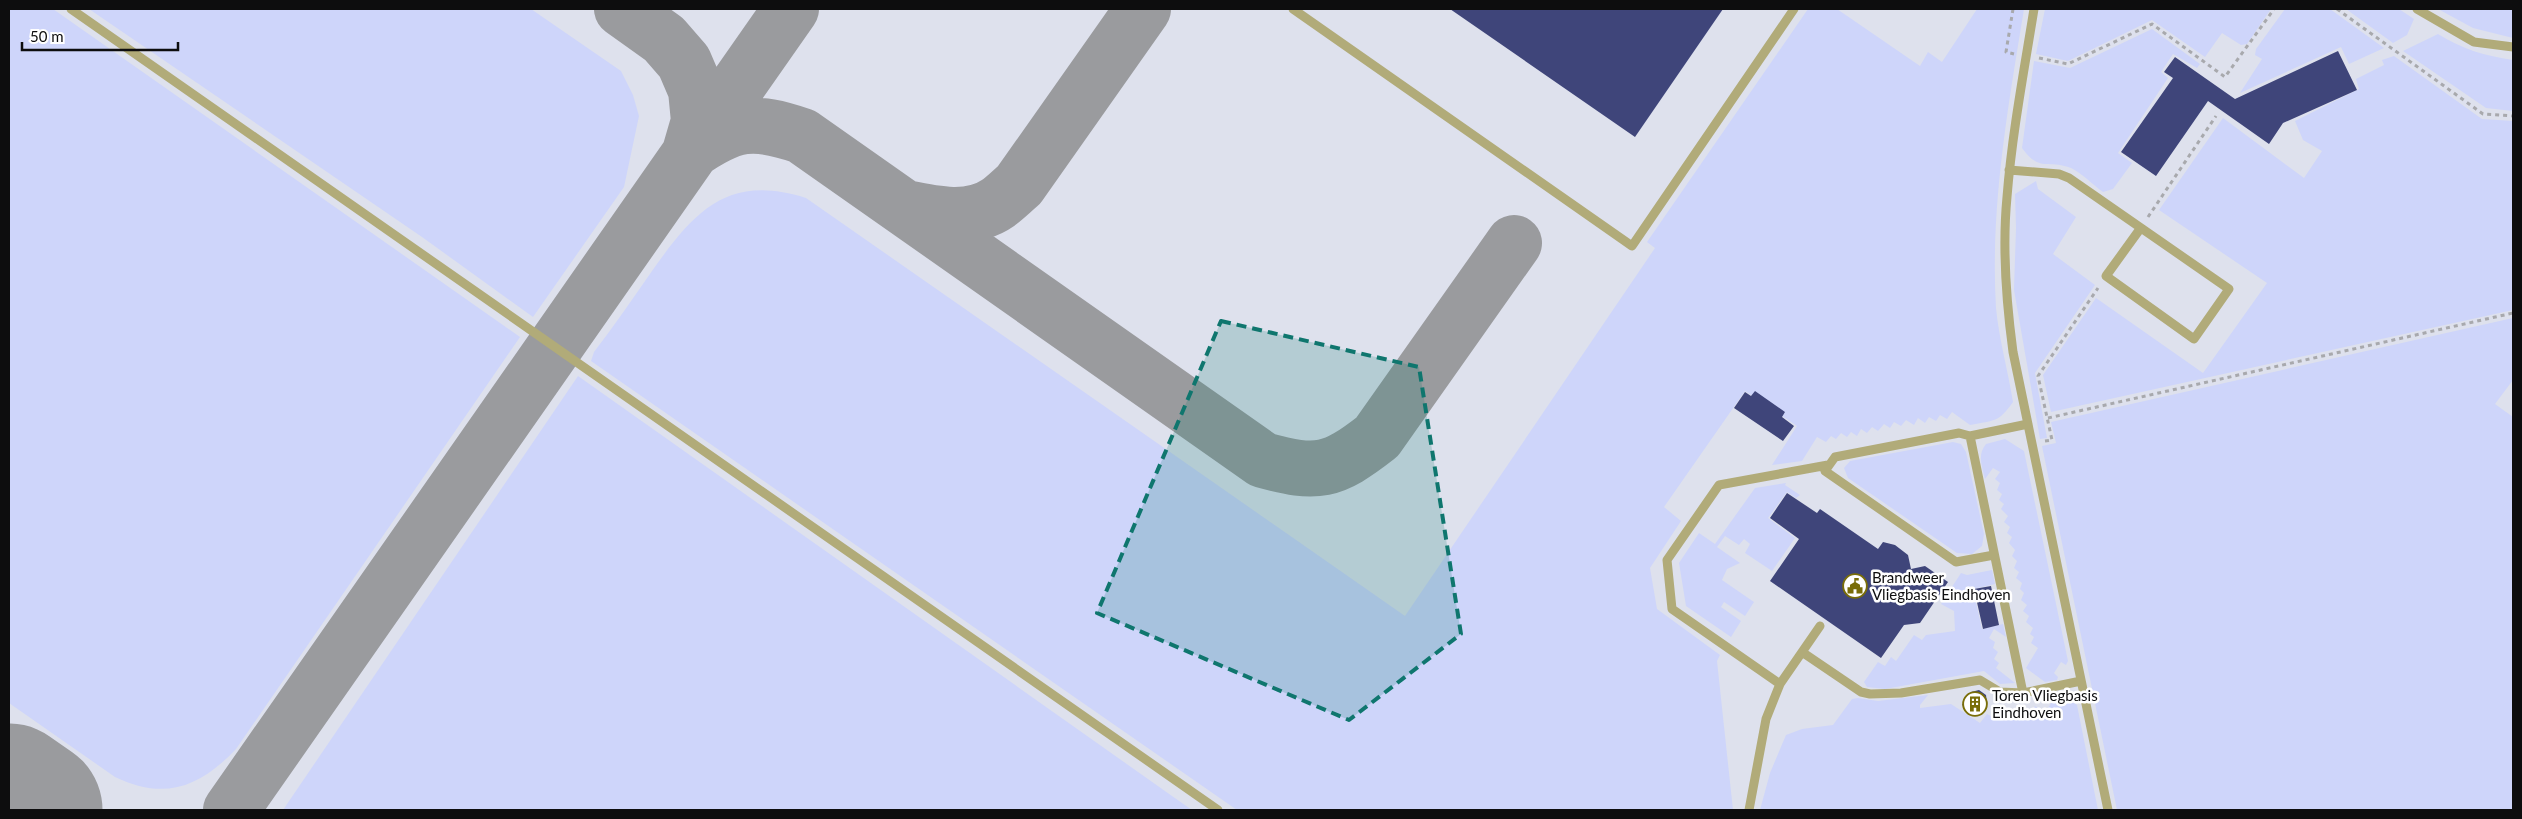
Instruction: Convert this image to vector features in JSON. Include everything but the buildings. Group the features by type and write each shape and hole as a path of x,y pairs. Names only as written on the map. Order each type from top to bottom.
{"lane":[{"path":"71,9 1218,810"},
{"path":"1294,9 1632,246 1794,9"},
{"path":"2034,9 2009,170 2005,259 2007,308 2032,444 2108,810"},
{"path":"2417,9 2474,42 2513,47"},
{"path":"2009,170 2059,174 2070,178 2228,289 2194,339 2106,276 2140,229"},
{"path":"1994,554 1956,562 1825,471 1835,457 1959,433 1970,436 2028,424"},
{"path":"1970,436 2024,693"},
{"path":"1780,684 1672,609 1667,560 1719,485 1828,465"},
{"path":"1749,810 1766,719 1780,684 1820,626"},
{"path":"1802,652 1861,692 1870,694 1901,693 1980,680 2000,692 2024,693 2081,681"}],"path":[{"path":"2013,9 2006,52 2068,64 2152,24 2225,77 2274,9"},
{"path":"2337,9 2483,114 2513,116"},
{"path":"2140,229 2216,116"},
{"path":"2032,444 2052,440 2038,376 2106,276"},
{"path":"2048,418 2513,313"}],"highlighted area":[{"path":"1221,321 1419,367 1461,634 1349,720 1097,613"}],"shaded area":[{"path":"9,9 2513,9 2513,810 9,810"},
{"path":"9,9 53,9 520,337 236,749 209,773 181,786 166,789 150,788 115,777 9,703"},
{"path":"89,9 531,9 621,71 633,95 639,116 624,187 533,317 422,237"},
{"path":"1808,9 1837,9 1920,66 1928,52 1942,62 1977,9 2024,9 2002,158 1996,233 1996,308 2013,402 1995,420 1970,425 1952,412 1947,419 1940,415 1936,421 1929,417 1925,423 1918,418 1914,425 1906,420 1901,426 1894,422 1890,428 1884,424 1878,431 1872,427 1867,433 1861,429 1857,436 1851,432 1847,437 1841,433 1836,439 1831,436 1826,442 1817,437 1802,461 1772,465 1797,426 1745,391 1664,507 1681,521 1650,568 1657,609 1720,655 1717,661 1733,810 1237,810 591,361 594,352 667,250 698,215 715,203 734,195 755,191 778,192 806,198 1405,616 1655,248 1647,242"},
{"path":"2045,9 2271,9 2247,44 2241,45 2222,33 2205,57 2152,20 2068,61 2036,54"},
{"path":"2285,9 2330,9 2384,48 2349,64 2341,47 2240,93 2262,59 2255,55 2256,49"},
{"path":"2346,9 2399,9 2414,19 2407,35 2393,43"},
{"path":"2438,9 2513,9 2513,38 2473,28"},
{"path":"2152,29 2200,64 2197,68 2173,54 2161,72 2168,78 2118,153 2132,163 2113,189 2103,192 2071,168 2039,163 2028,156 2022,148 2034,61 2070,68"},
{"path":"2438,34 2474,51 2513,60 2513,111 2486,108 2403,51"},
{"path":"2394,56 2482,119 2513,121 2513,310 2051,412 2043,375 2096,298 2203,373 2267,283 2159,210 2223,118 2304,178 2322,151 2303,140 2295,121 2359,89 2356,79 2384,65 2382,60"},
{"path":"2036,181 2038,189 2076,217 2053,254 2095,285 2035,373 2047,438 2040,439 2014,290 2015,194"},
{"path":"2513,318 2513,380 2495,404 2513,417 2513,810 2117,810 2042,446 2056,443 2051,422"},
{"path":"578,376 1172,796 1192,810 283,810"},
{"path":"2005,439 2024,451 2068,661 2066,665 2061,662 2054,673 2058,677 2057,680 2045,682 2026,668 2038,648 2031,643 2034,637 2030,634 2033,628 2026,622 2029,616 2023,611 2027,605 2021,600 2024,593 2020,589 2022,583 2016,578 2019,572 2014,568 2017,561 2012,556 2015,550 2009,543 2012,537 2007,533 2010,527 2004,522 2008,516 2001,509 2004,504 1999,500 2002,494 1997,490 2000,483 1995,479 2000,472 1993,468 1985,479 1981,456 1983,448 1986,444"},
{"path":"1953,442 1961,444 1966,452 1984,534 1982,546 1972,554 1957,553 1848,478 1844,468 1850,461"},
{"path":"1786,483 1785,485 1800,495 1796,498 1787,492 1768,518 1795,538 1772,571 1745,553 1750,544 1744,539 1739,545 1725,536 1717,547 1740,563 1727,569 1722,580 1754,602 1745,616 1724,602 1721,607 1741,621 1731,637 1686,606 1679,563 1699,533 1715,544 1755,488"},
{"path":"1992,570 1995,584 1973,589 1982,629 2003,624 2006,637 1994,629 1989,638 1995,642 1993,648 1998,652 1994,659 1999,663 1996,668 2015,683 2000,684 1984,671 1885,689 1867,687 1864,682 1878,662 1885,666 1891,657 1896,661 1914,635 1922,640 1926,635 1955,631 1954,611 1941,604 1961,573 1967,575"},
{"path":"2058,692 2077,705 2098,810 1760,810 1770,773 1786,735 1802,729 1833,725 1852,699 1878,701 1928,695 1920,705 1920,708 1951,704 1980,723 1987,714 1996,719 2003,711 2008,715 2014,709 2019,714 2024,708 2031,713 2035,706 2045,713"}],"taxiway":[{"path":"622,9 664,39 684,62 696,90 699,121 690,152"},
{"path":"231,810 791,9"},
{"path":"905,208 940,214 964,215 987,209 1003,199 1019,185 1143,9"},
{"path":"690,152 719,134 744,126 770,127 802,136 1263,460 1298,468 1311,469 1336,464 1377,437 1514,243"}],"runway":[{"path":"9,794 32,810"}],"place":[{"name":"Brandweer Vliegbasis Eindhoven","path":"1855,586"},
{"name":"Toren Vliegbasis Eindhoven","path":"1975,704"}]}
